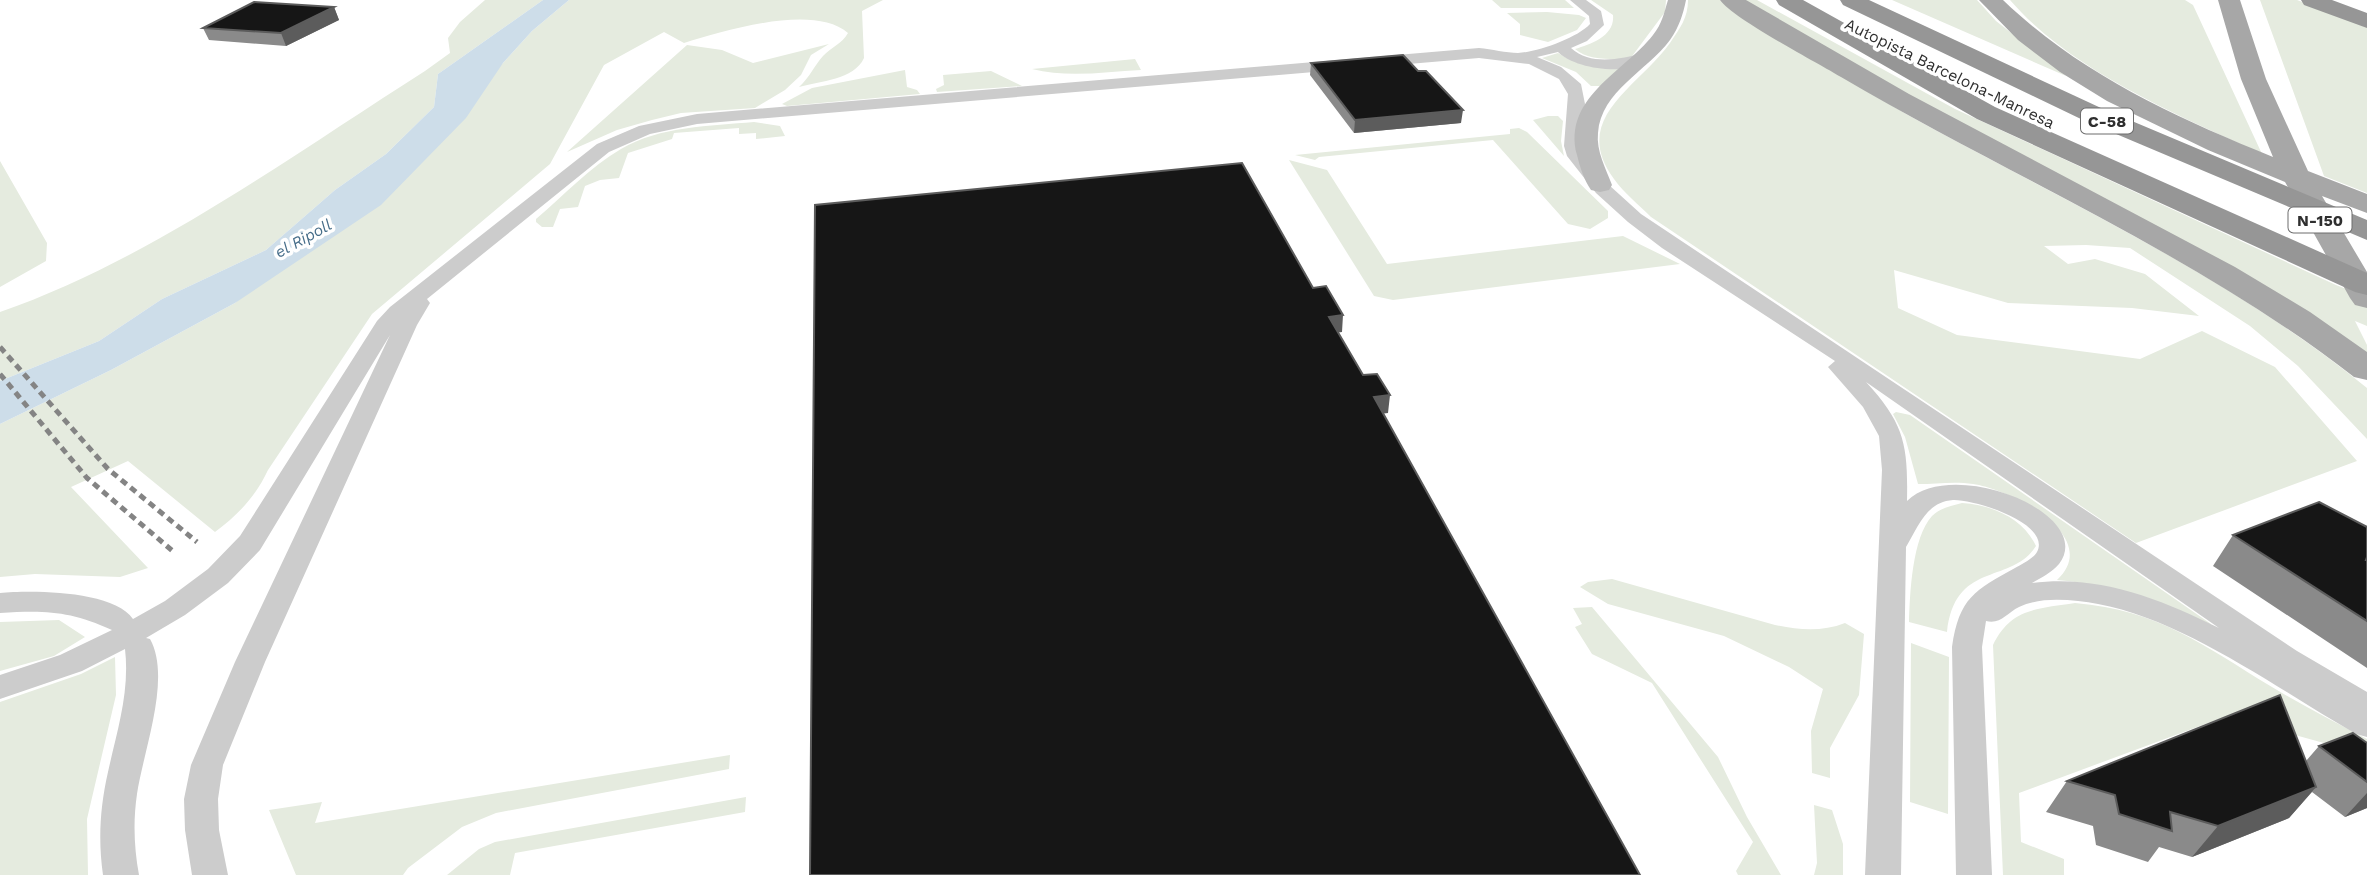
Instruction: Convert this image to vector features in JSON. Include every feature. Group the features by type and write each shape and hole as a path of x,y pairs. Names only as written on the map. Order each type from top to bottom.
{"highway":[{"path":"1787,0 1986,113 2367,285"},
{"name":"Autopista Barcelona-Manresa","path":"1804,0 2050,121 2367,260"},
{"name":"Autopista Barcelona-Manresa","path":"1851,0 2092,114 2367,231"},
{"path":"1873,0 2171,129 2367,209"},
{"path":"2312,0 2367,21"}],"main road":[{"path":"1731,0 1826,58 2212,268 2314,331 2367,369"},
{"path":"1990,0 2031,40 2110,90 2205,137 2367,204"},
{"name":"N-150","path":"2219,5 2225,44 2258,91 2278,139 2318,215 2367,298"}],"street":[{"path":"1519,58 1588,34 1597,25 1595,14 1577,0"},
{"path":"1600,185 1587,144 1589,121 1608,90 1644,58 1668,27 1676,13 1678,0"},
{"path":"1566,43 1562,48 1567,54 1590,62 1619,64 1644,58"},
{"path":"0,687 104,648 175,608 208,584 240,555 385,327 398,312 603,148 630,135 682,122 1479,53 1519,58 1556,71 1576,88 1574,153 1600,185 1648,227 1788,324 1834,350 2274,652 2367,707"},
{"path":"210,875 202,830 201,799 207,765 250,662 406,325 428,291 451,270"},
{"path":"1788,324 1854,380 1873,404 1891,436 1895,470 1894,546 1883,875"},
{"path":"1894,546 1916,507 1934,496 1975,493 2008,503 2038,522 2048,533 2053,551 2048,559 1997,589 1977,606 1970,616 1967,647 1974,875"},
{"path":"1967,647 1983,621 2009,600 2028,593 2052,591 2101,595 2158,611 2188,625 2367,725"},
{"path":"0,603 28,601 81,604 102,611 130,635 144,672 142,700 119,800 115,846 121,875"}],"shaded area":[{"path":"485,0 543,0 438,74 434,107 386,154 335,190 266,250 162,299 99,341 0,381 0,312 111,264 271,171 450,53 448,38 460,22"},
{"path":"569,0 883,0 862,11 864,58 853,71 826,81 799,87 823,56 848,33 833,24 813,20 768,22 684,43 664,32 604,65 550,164 372,314 258,488 239,512 223,526 215,532 128,461 71,487 148,568 120,577 35,574 0,577 0,424 111,370 235,303 503,63 532,31"},
{"path":"1492,0 1565,0 1574,8 1501,8"},
{"path":"1591,0 1666,0 1665,12 1630,59 1616,59 1587,56 1575,49 1601,38 1613,22 1613,15"},
{"path":"1688,0 1720,0 1906,114 2143,241 2258,309 2367,388 2367,439 2298,366 2250,326 2130,248 2044,246 2068,264 2095,259 2145,274 2199,316 2132,308 2008,303 1894,270 1898,308 1957,335 2140,359 2202,331 2275,367 2357,461 2136,543 1651,217 1614,179 1602,157 1599,138 1604,121 1614,105 1670,43 1685,18"},
{"path":"1743,0 1757,0 1955,109 2367,297 2367,326 2355,321 2367,345 2367,353 1829,52"},
{"path":"1892,0 1977,0 1996,21 2066,76"},
{"path":"2010,0 2185,0 2193,5 2262,154 2161,107 2094,70 2063,49"},
{"path":"2260,0 2297,0 2367,26 2367,193 2324,176"},
{"path":"1547,12 1586,18 1577,30 1548,42 1520,35 1520,24 1507,13"},
{"path":"829,44 811,55 801,75 785,90 755,108 681,113 617,130 567,152 687,45 722,50 753,63"},
{"path":"1558,53 1570,60 1627,67 1601,86 1591,86 1576,72 1542,58"},
{"path":"1135,59 1141,70 1072,74 1032,69"},
{"path":"905,70 907,87 920,94 787,106 782,104 812,88"},
{"path":"991,71 1022,86 937,92 936,89 944,85 943,75"},
{"path":"1558,116 1563,121 1561,141 1564,156 1533,120"},
{"path":"754,122 780,126 785,136 756,139 756,133 739,134 739,128 674,133 672,139 628,153 619,178 600,180 585,186 578,207 560,209 553,227 542,227 536,222 536,219 588,173 636,141 686,128"},
{"path":"1519,128 1527,132 1608,211 1608,218 1590,229 1568,224 1493,140 1319,157 1315,160 1295,155 1510,134 1510,129"},
{"path":"1289,160 1327,170 1387,264 1623,236 1680,264 1393,300 1374,296"},
{"path":"0,161 47,243 46,261 0,287"},
{"path":"1896,412 1910,415 2211,624 2205,627 2151,603 2115,591 2057,580 2068,563 2069,547 2061,532 2046,517 2028,505 1989,488 1959,483 1918,484 1905,437 1893,414"},
{"path":"1962,503 1995,510 2005,515 2023,528 2036,546 2013,566 1972,583 1952,609 1947,632 1909,622 1913,566 1925,526 1939,511"},
{"path":"1612,579 1775,625 1810,629 1845,623 1864,634 1859,695 1830,748 1830,778 1812,773 1811,731 1823,689 1789,667 1724,636 1608,604 1580,587 1588,582"},
{"path":"2075,603 2132,613 2180,632 2295,701 2367,739 2367,755 2227,716 2019,793 2021,842 2064,859 2064,875 2003,875 1993,645 2008,624 2026,612"},
{"path":"1592,607 1718,757 1747,817 1781,875 1738,875 1736,871 1753,842 1652,683 1592,654 1575,627 1582,624 1573,608"},
{"path":"59,620 85,637 54,656 0,671 0,622"},
{"path":"1911,643 1949,657 1948,814 1910,802"},
{"path":"115,657 116,695 87,819 88,875 0,875 0,702 81,674"},
{"path":"730,755 729,769 496,813 462,827 408,868 403,875 296,875 269,810 322,802 315,823"},
{"path":"746,797 745,812 515,853 510,875 447,875 479,849 495,842"},
{"path":"1814,805 1832,810 1843,844 1843,875 1814,875 1817,863"}],"water":[{"name":"el Ripoll","path":"543,0 569,0 532,31 503,63 466,118 381,205 235,303 111,370 0,424 0,381 99,341 162,299 266,250 335,190 386,154 434,107 438,74"}],"building":[{"path":"254,2 334,7 281,33 203,28"},
{"path":"1403,55 1418,71 1426,71 1463,110 1355,120 1311,63"},
{"path":"1242,163 1313,288 1326,286 1343,315 1329,317 1363,375 1377,374 1390,395 1374,397 1640,875 810,875 815,205"},
{"path":"2319,502 2367,527 2367,621 2233,535"},
{"path":"2280,695 2316,787 2218,826 2170,812 2172,831 2119,814 2115,795 2067,781"},
{"path":"2353,733 2367,743 2367,782 2319,746"}],"railway":[{"path":"0,347 108,469 197,542"},
{"path":"0,374 87,478 175,553"}]}
